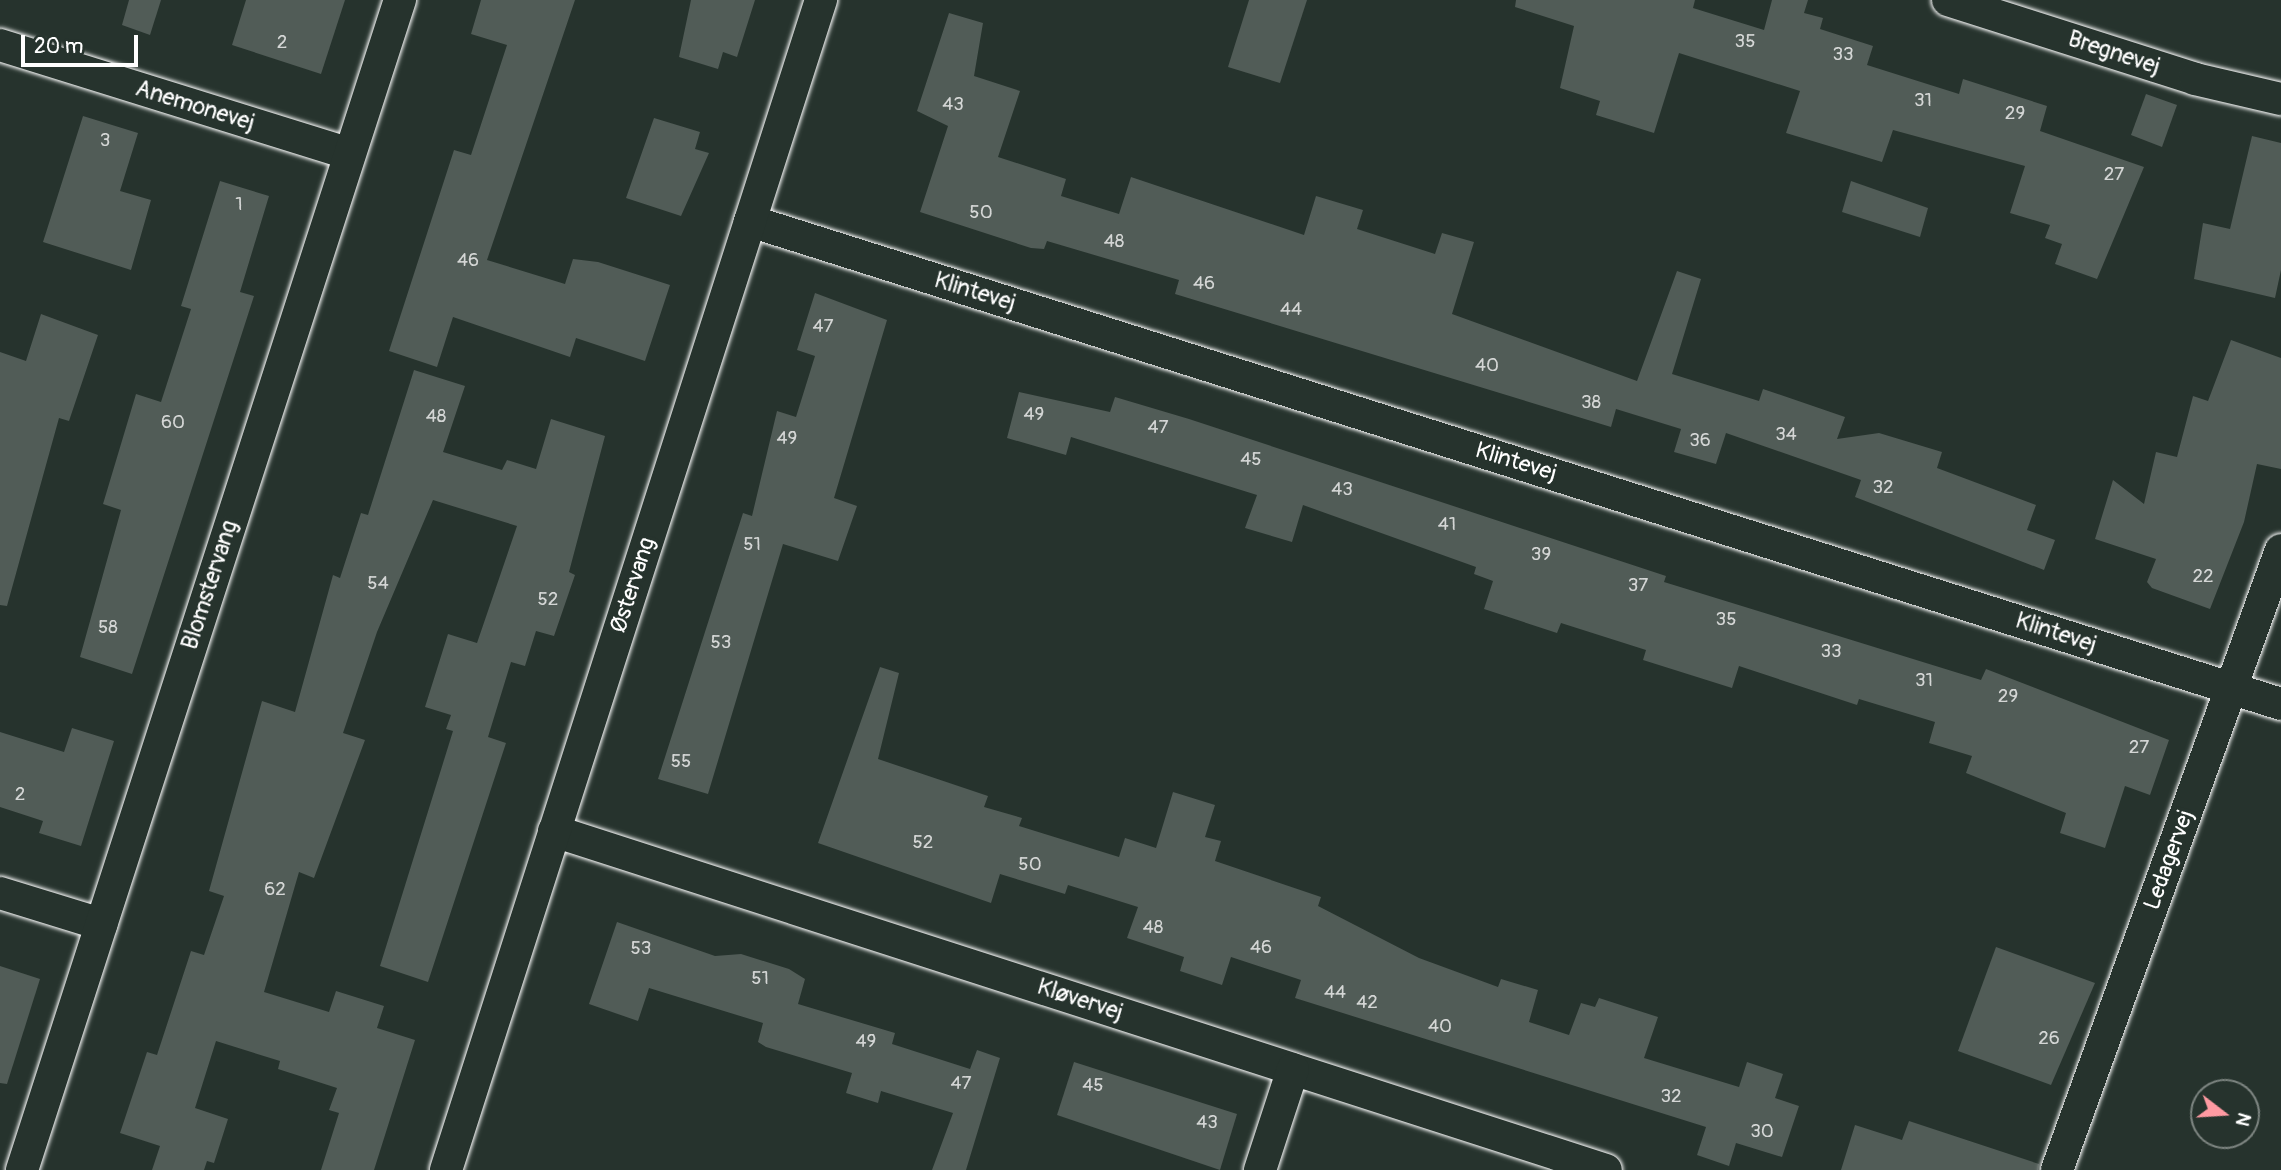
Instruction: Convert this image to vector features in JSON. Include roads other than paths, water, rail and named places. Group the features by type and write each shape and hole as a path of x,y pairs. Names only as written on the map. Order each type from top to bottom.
{"street":[{"name":"Blomstervang","path":"23,1170 400,0"},
{"name":"Østervang","path":"446,1170 821,0"},
{"name":"Bregnevej","path":"1948,0 2194,79 2281,99"},
{"name":"Anemonevej","path":"0,45 349,155"},
{"name":"Klintevej","path":"750,221 2281,704"},
{"name":"Ledagervej","path":"2057,1170 2281,550"},
{"name":"Kløvervej","path":"554,831 1606,1170"},
{"path":"0,893 101,924"},
{"path":"1260,1170 1293,1069"}]}
